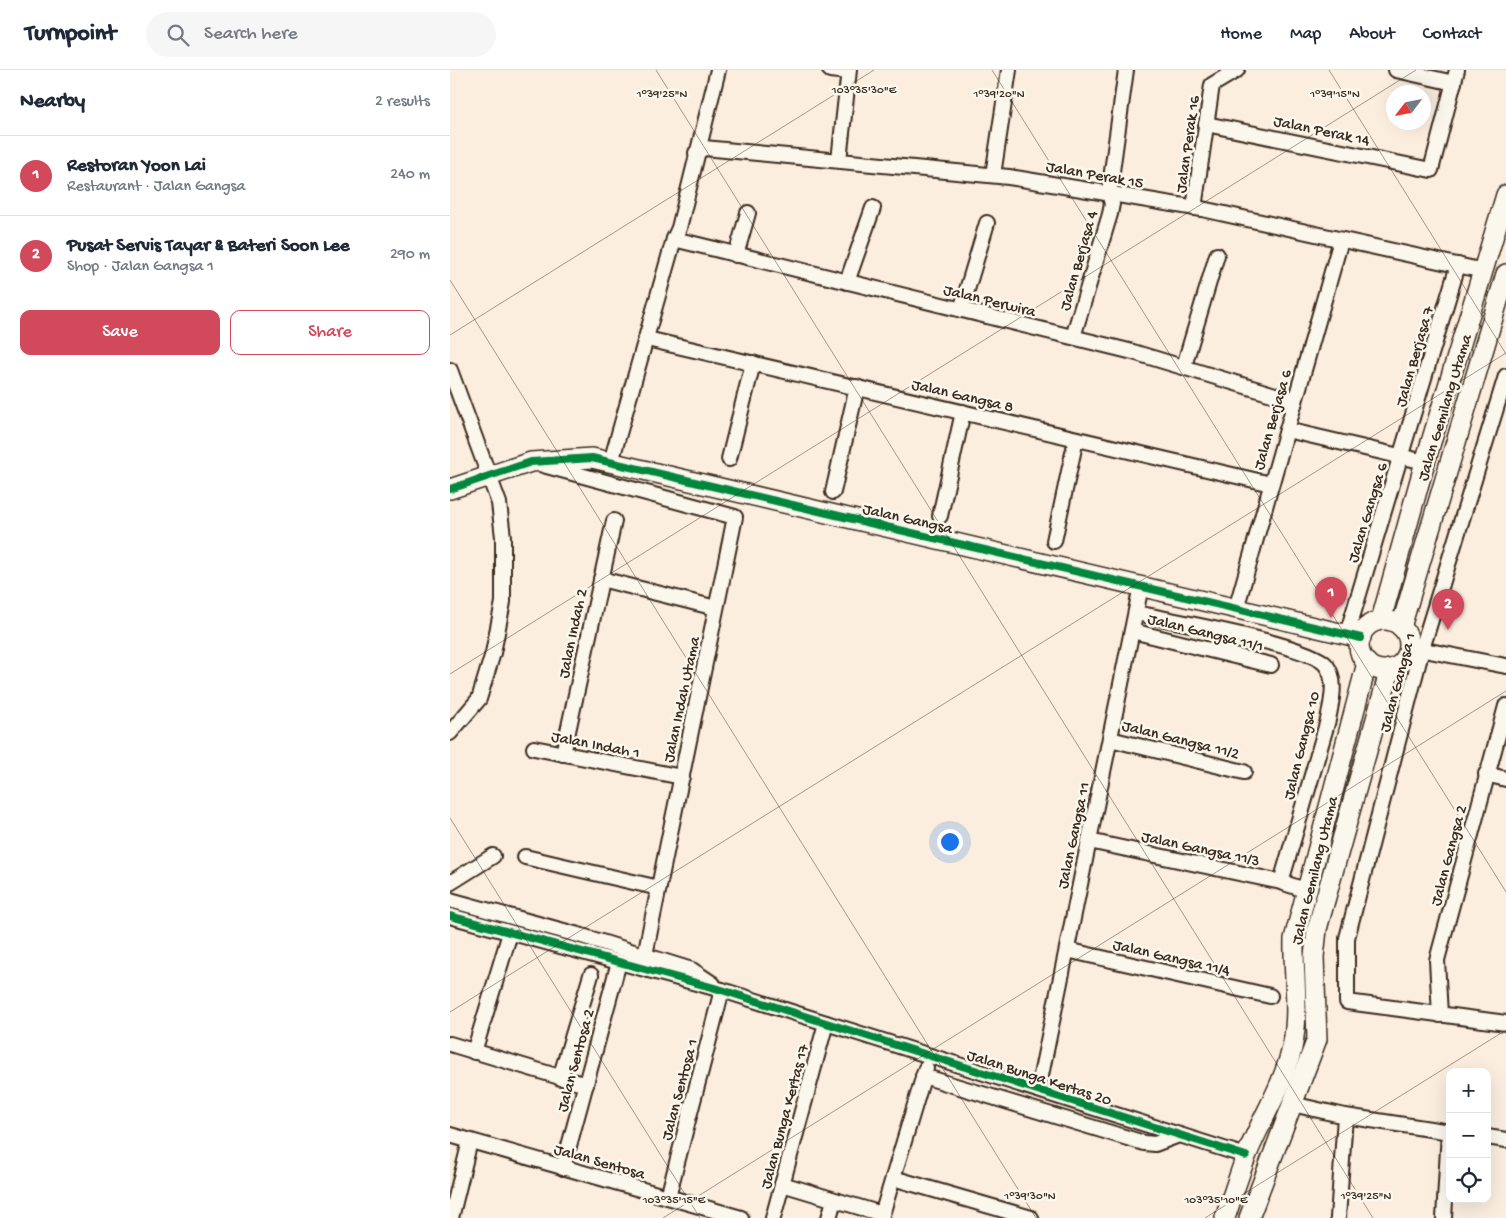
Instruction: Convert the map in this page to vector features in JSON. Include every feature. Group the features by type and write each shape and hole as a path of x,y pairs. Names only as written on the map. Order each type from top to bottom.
{"main road":[{"name":"Jalan Gemilang Utama","path":"1381,620 1425,462 1506,195"},
{"name":"Jalan Gemilang Utama","path":"1401,627 1506,274"},
{"name":"Jalan Gangsa","path":"450,489 489,474 536,460 592,458 1354,636"},
{"path":"1381,620 1395,623 1401,627 1416,648 1403,661 1390,669 1382,670 1367,663 1354,636 1381,620"},
{"name":"Jalan Gemilang Utama","path":"1225,1218 1246,1156 1265,1119 1292,1049 1297,1002 1293,968 1294,939 1305,890 1367,663"},
{"name":"Jalan Gemilang Utama","path":"1249,1218 1317,1039 1314,957 1317,929 1390,669"}],"street":[{"path":"611,462 674,239 679,228 696,153 704,133 717,70"},
{"path":"830,70 848,71 839,160"},
{"path":"993,175 1009,70"},
{"name":"Jalan Berjasa 4","path":"1073,337 1112,204 1109,193 1126,70"},
{"name":"Jalan Perak 16","path":"1194,208 1212,85 1237,70"},
{"path":"1396,70 1456,76"},
{"name":"Jalan Perak 14","path":"1206,124 1431,170 1456,76"},
{"name":"Jalan Perak 15","path":"696,153 704,148 993,175 1194,208 1484,272"},
{"path":"847,282 873,208"},
{"path":"736,255 748,213"},
{"path":"961,310 987,223"},
{"name":"Jalan Perwira","path":"674,239 1073,337 1184,366 1295,401"},
{"name":"Jalan Berjasa 6","path":"1236,609 1341,240"},
{"path":"1184,366 1217,255"},
{"name":"Jalan Berjasa 7","path":"1402,457 1458,265"},
{"name":"Jalan Gangsa 8","path":"647,339 1271,484"},
{"path":"729,460 753,363"},
{"path":"450,370 489,474 498,503 503,536 503,602 492,653 479,699 450,733"},
{"name":"Jalan Gangsa 1","path":"1440,1014 1347,1002 1347,938 1416,648 1506,376"},
{"path":"833,492 857,388"},
{"path":"940,516 963,412"},
{"path":"1287,430 1425,462"},
{"path":"1054,541 1076,439"},
{"name":"Jalan Gangsa 6","path":"1354,636 1402,457"},
{"name":"Jalan Indah Utama","path":"536,460 539,464 735,517 645,955"},
{"name":"Jalan Indah 2","path":"562,754 614,520"},
{"path":"601,579 716,608"},
{"name":"Jalan Gangsa 11","path":"1038,1090 1141,586"},
{"name":"Jalan Gangsa 10","path":"1136,613 1277,644 1316,656 1326,664 1332,677 1332,697 1281,882"},
{"name":"Jalan Gangsa 11/1","path":"1132,631 1271,665"},
{"path":"1416,648 1506,666"},
{"name":"Jalan Gangsa 2","path":"1440,1014 1437,960 1506,706"},
{"path":"1321,742 1338,737 1351,724"},
{"name":"Jalan Gangsa 11/2","path":"1110,738 1244,772"},
{"name":"Jalan Indah 1","path":"534,748 682,777"},
{"path":"1486,774 1506,779"},
{"name":"Jalan Gangsa 11/3","path":"1089,841 1281,882 1305,890"},
{"path":"450,883 493,856"},
{"path":"525,857 659,888"},
{"path":"450,900 692,970 722,990"},
{"path":"450,916 722,990"},
{"path":"474,1052 510,932"},
{"name":"Jalan Gangsa 11/4","path":"1067,950 1270,996"},
{"name":"Jalan Sentosa 2","path":"563,1168 619,962"},
{"path":"560,1078 592,975"},
{"name":"Jalan Bunga Kertas 20","path":"722,990 1246,1156"},
{"name":"Jalan Sentosa 1","path":"668,1197 722,990"},
{"path":"1440,1014 1506,1023"},
{"name":"Jalan Bunga Kertas 17","path":"773,1218 826,1023"},
{"path":"450,1044 586,1085"},
{"path":"782,1184 882,1216 929,1056"},
{"name":"Jalan Bunga Kertas 20","path":"923,1076 1144,1143 1155,1144 1179,1135"},
{"path":"1292,1104 1345,1116 1446,1131"},
{"path":"1338,1218 1345,1116"},
{"name":"Jalan Sentosa","path":"450,1135 740,1218"},
{"path":"1491,1138 1506,1140"},
{"path":"451,1218 470,1141"},
{"path":"1444,1218 1448,1158"},
{"path":"893,1178 994,1213 1031,1218"},
{"path":"829,1218 834,1200"}],"cycle path":[{"path":"450,489 531,462 592,458 1361,638"},
{"path":"450,916 722,990 1246,1156"}],"place":[{"name":"Restoran Yoon Lai","path":"1331,618"},
{"name":"Pusat Servis Tayar & Bateri Soon Lee","path":"1448,630"}]}
